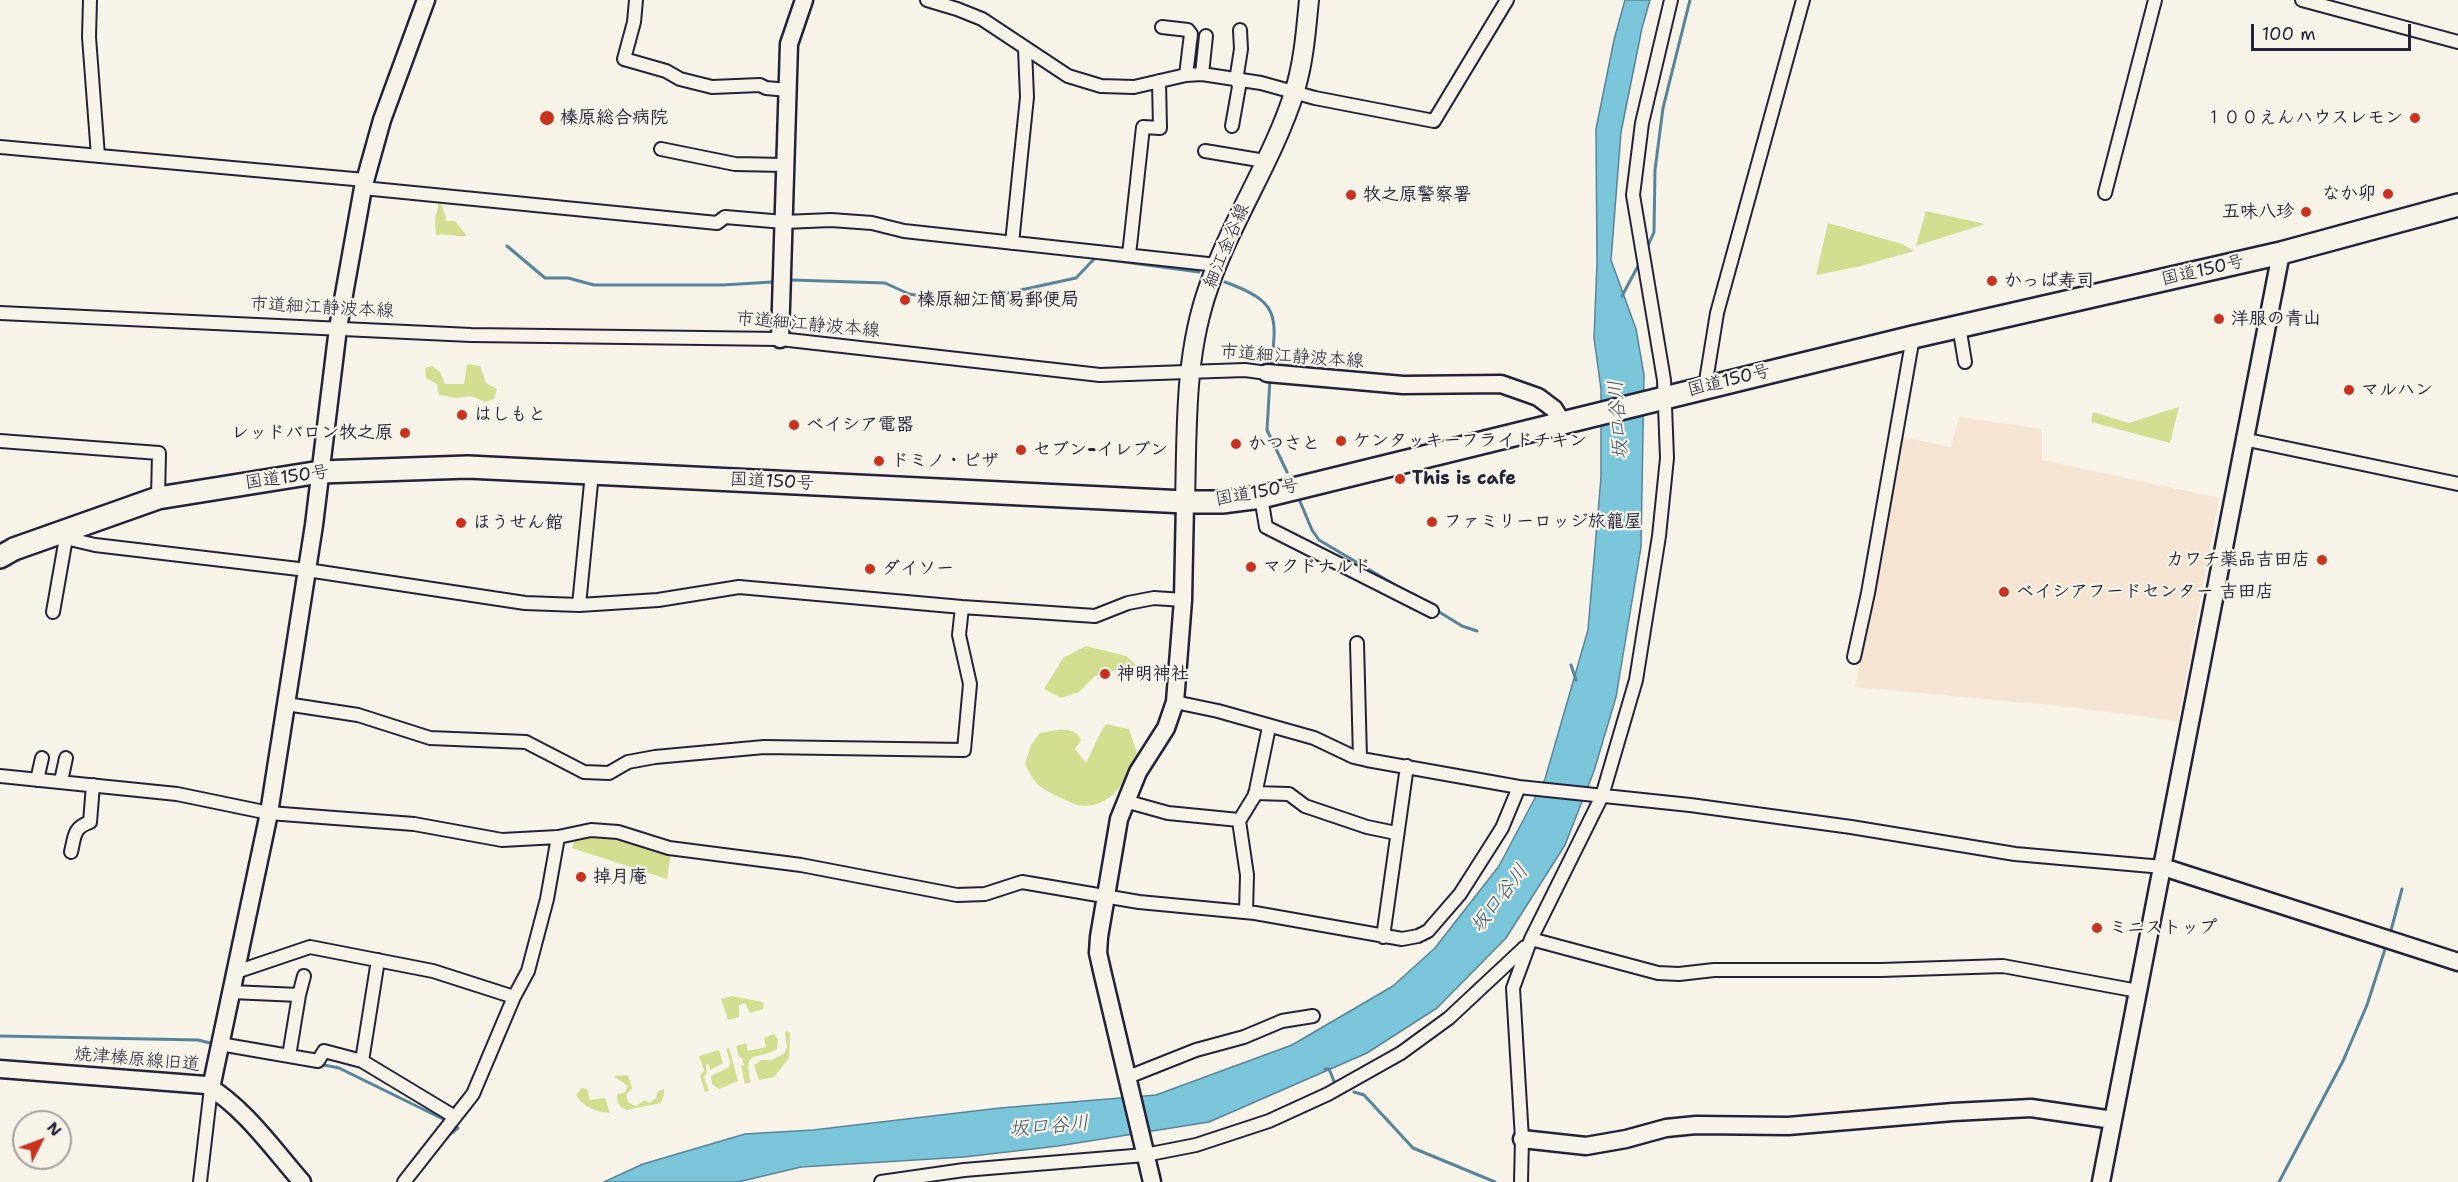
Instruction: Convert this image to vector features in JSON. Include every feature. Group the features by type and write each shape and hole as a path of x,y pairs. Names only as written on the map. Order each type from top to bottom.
{"highway":[{"name":"国道150号","path":"5,550 60,536 158,498 320,472 468,467 1221,502 1261,496 1959,326 2281,253 2458,205"}],"main road":[{"name":"細江金谷線","path":"1185,502 1190,372 1200,315 1217,265 1295,91 1304,57 1309,0"}],"street":[{"path":"90,0 89,37 99,156"},
{"path":"200,1182 211,1088 269,813 307,570 338,328 364,184 382,120 426,0"},
{"path":"636,0 634,22 624,59 666,71 680,79 712,87 760,85 766,88 788,90"},
{"path":"780,339 789,44 804,0"},
{"path":"927,0 982,19 1068,76 1101,86 1134,87 1186,75 1202,74 1261,83 1336,102 1434,122 1507,0"},
{"path":"1521,1182 1513,988 1531,939 1599,796 1636,680 1651,600 1667,458 1663,397 1665,380 1633,195 1642,123 1671,0"},
{"path":"1705,387 1717,314 1803,0"},
{"path":"2105,193 2156,0"},
{"path":"2302,0 2458,42"},
{"path":"1162,27 1188,30 1191,34 1186,75"},
{"path":"1232,126 1238,81 1240,30"},
{"path":"1202,74 1206,36"},
{"path":"1012,243 1027,97 1025,49"},
{"path":"1129,255 1143,127 1160,128 1159,81"},
{"path":"0,147 717,223 725,217 784,222 831,220 872,223 904,231 1217,265"},
{"path":"661,149 735,164 785,165"},
{"path":"1205,151 1265,161"},
{"path":"2101,1182 2243,439 2281,253"},
{"name":"市道細江静波本線","path":"0,314 471,336 780,339 1100,375 1245,370 1403,385 1501,384 1538,397 1554,409 1562,422"},
{"path":"1959,326 1965,362"},
{"path":"1854,657 1868,593 1913,337"},
{"path":"2243,439 2458,484"},
{"path":"0,441 159,453 158,498"},
{"path":"579,604 592,473"},
{"path":"1261,496 1266,527 1432,611"},
{"path":"1152,1182 1098,953 1119,819 1138,772 1166,728 1175,702 1183,600 1185,502"},
{"path":"54,612 60,536 96,545 307,570 525,603 579,604 658,600 739,587 962,607 1095,616 1128,603 1154,598 1183,600"},
{"path":"286,704 358,715 430,738 526,742 584,771 601,773 609,773 628,762 655,757 765,747 964,750 970,684 960,635 962,607"},
{"path":"1357,643 1360,758"},
{"path":"1175,702 1218,711 1314,738 1360,758 1519,787 1690,805 1851,827 2037,857 2163,867 2458,962"},
{"path":"1245,912 1247,875 1239,820 1255,793 1269,727"},
{"path":"37,780 42,758"},
{"path":"61,781 66,758"},
{"path":"1383,937 1407,766"},
{"path":"0,776 177,794 269,813 414,824 502,840 558,837 591,830 618,832 669,848 801,865 957,895 985,894 1022,882 1189,909 1245,912 1383,937 1412,938 1428,931 1448,910 1480,864 1507,819 1519,787"},
{"path":"71,852 77,829 90,822 93,785"},
{"path":"1255,793 1289,794 1305,806 1367,827 1396,833"},
{"path":"1125,801 1168,813 1239,820"},
{"path":"404,1182 473,1094 514,997 528,970 547,899 558,837"},
{"path":"1531,939 1658,973 1679,974 1714,970 1881,970 2002,966 2138,991"},
{"path":"881,1182 964,1170 1145,1155 1196,1145 1269,1122 1328,1094 1401,1053 1449,1018 1521,952 1531,939"},
{"path":"236,972 309,947 433,971 514,997"},
{"path":"362,1061 378,960"},
{"path":"290,1056 304,976"},
{"path":"231,992 299,995"},
{"path":"1128,1080 1196,1050 1244,1037 1282,1022 1312,1016"},
{"path":"220,1044 318,1061 324,1051 362,1061 455,1117"},
{"name":"焼津榛原線旧道","path":"0,1069 199,1083 211,1088 240,1113 303,1182"},
{"path":"1521,1139 1586,1146 1626,1139 1666,1128 1696,1125 1788,1126 2031,1108 2113,1120"}],"shaded area":[{"path":"1959,417 2042,429 2042,460 2219,498 2178,721 2070,707 1855,687 1902,437 1951,447"}],"green space":[{"path":"439,202 442,205 445,221 455,221 467,236 436,235 435,220"},
{"path":"1926,211 1985,224 1916,246"},
{"path":"1828,223 1902,244 1914,251 1861,266 1816,275"},
{"path":"467,364 480,366 486,383 497,389 494,399 485,402 471,396 456,398 439,395 437,384 426,378 425,368 432,366 440,372 445,384 464,384"},
{"path":"2179,407 2170,443 2091,422 2093,412 2129,423"},
{"path":"1086,646 1126,656 1135,664 1137,671 1114,671 1095,676 1079,692 1061,698 1044,689 1063,658"},
{"path":"1106,724 1129,729 1138,756 1129,775 1116,792 1099,803 1089,806 1078,805 1048,791 1035,781 1025,764 1031,745 1040,733 1057,730 1074,732 1081,740 1075,749 1086,763"},
{"path":"615,835 671,852 667,879 572,848 575,838"},
{"path":"732,996 762,1002 763,1009 750,1013 745,1003 739,1005 739,1017 728,1020 721,999"},
{"path":"788,1031 790,1034 789,1058 774,1077 759,1080 754,1065 761,1060 771,1060 784,1054 787,1047 785,1032"},
{"path":"774,1034 778,1039 777,1049 750,1060 751,1082 745,1084 741,1066 744,1065 736,1046 746,1043 748,1051 766,1047 764,1038"},
{"path":"729,1048 738,1081 719,1089 712,1084 711,1076 728,1068 730,1062 726,1049"},
{"path":"719,1050 723,1063 710,1070 709,1064 706,1065 707,1073 704,1077 709,1091 705,1092 700,1076 704,1070 699,1056"},
{"path":"628,1075 632,1088 626,1095 630,1103 636,1106 645,1100 649,1103 656,1098 658,1091 664,1089 661,1103 627,1110 620,1106 617,1095 625,1092 628,1086 613,1076"},
{"path":"582,1088 587,1089 590,1100 605,1098 610,1113 586,1106 576,1095"}],"water":[{"name":"坂口谷川","path":"1625,0 1650,0 1642,28 1621,132 1611,260 1636,329 1644,375 1641,547 1616,697 1594,771 1565,845 1506,938 1437,1008 1367,1053 1209,1122 1058,1146 964,1157 801,1167 738,1182 604,1182 643,1164 745,1134 813,1130 1000,1108 1156,1095 1292,1045 1393,986 1435,948 1499,866 1545,779 1588,630 1601,477 1601,389 1594,338 1597,263 1596,129 1614,40"}],"waterway":[{"path":"1647,248 1654,232 1655,170 1663,108 1690,0"},
{"path":"507,246 545,278 568,278 594,285 723,285 772,282"},
{"path":"792,280 885,283 909,294 940,299 993,296 1076,278 1095,258 1199,272"},
{"path":"1622,296 1638,266"},
{"path":"1225,282 1256,296 1271,313 1274,323 1271,369"},
{"path":"1270,379 1267,430 1287,472"},
{"path":"1299,499 1312,530 1319,540 1407,592"},
{"path":"1436,610 1462,626 1477,631"},
{"path":"1571,665 1576,680"},
{"path":"2390,934 2402,889"},
{"path":"2279,1182 2343,1061 2367,1005 2386,946"},
{"path":"0,1036 198,1040 210,1043"},
{"path":"319,1064 339,1068 445,1120"},
{"path":"1325,1069 1329,1069 1336,1086"},
{"path":"1354,1092 1364,1095 1413,1148 1495,1182"},
{"path":"416,1176 449,1135 458,1128 454,1126"}],"place":[{"name":"榛原総合病院","path":"547,118"},
{"name":"１００えんハウスレモン","path":"2415,118"},
{"name":"なか卯","path":"2388,194"},
{"name":"牧之原警察署","path":"1351,195"},
{"name":"五味八珍","path":"2306,212"},
{"name":"かっぱ寿司","path":"1992,281"},
{"name":"榛原細江簡易郵便局","path":"905,300"},
{"name":"洋服の青山","path":"2219,319"},
{"name":"マルハン","path":"2349,390"},
{"name":"はしもと","path":"462,415"},
{"name":"ベイシア電器","path":"794,425"},
{"name":"レッドバロン牧之原","path":"405,433"},
{"name":"ケンタッキーフライドチキン","path":"1341,441"},
{"name":"かつさと","path":"1236,444"},
{"name":"セブン-イレブン","path":"1021,450"},
{"name":"ドミノ・ピザ","path":"879,461"},
{"name":"This is cafe","path":"1400,479"},
{"name":"ファミリーロッジ旅籠屋","path":"1432,522"},
{"name":"ほうせん館","path":"461,523"},
{"name":"カワチ薬品吉田店","path":"2322,560"},
{"name":"マクドナルド","path":"1251,567"},
{"name":"ダイソー","path":"870,569"},
{"name":"ベイシアフードセンター 吉田店","path":"2004,592"},
{"name":"神明神社","path":"1105,674"},
{"name":"掉月庵","path":"581,877"},
{"name":"ミニストップ","path":"2097,928"}]}
